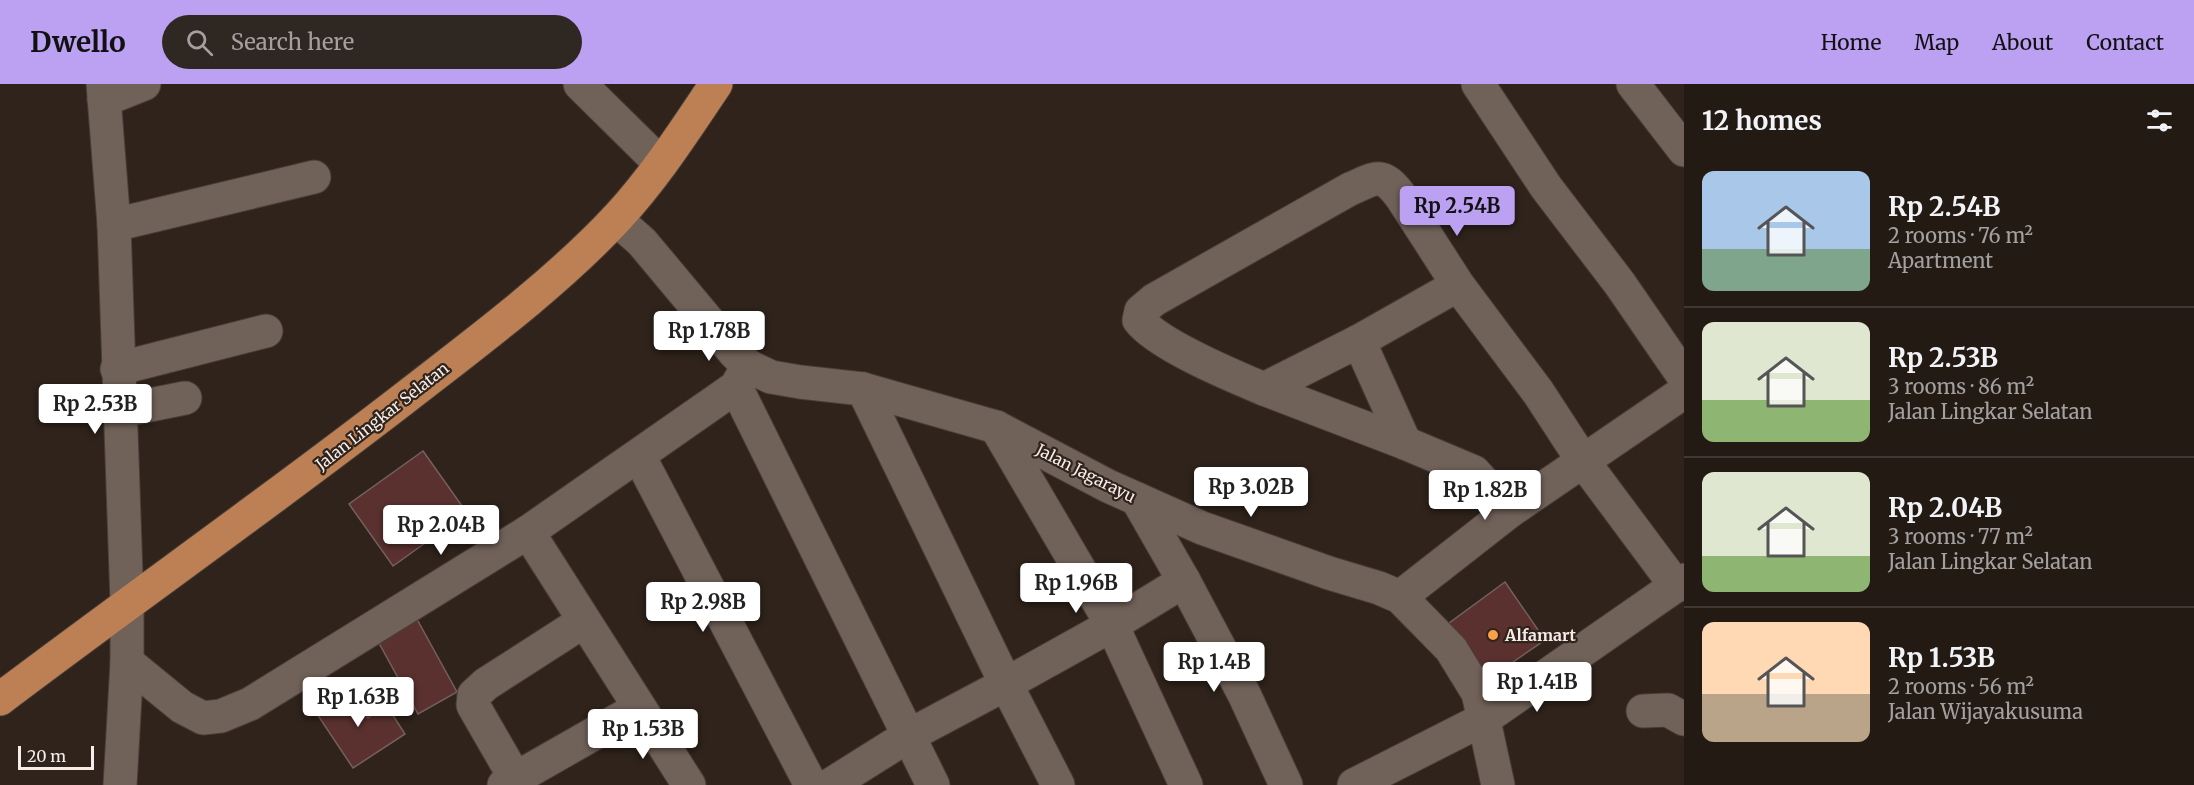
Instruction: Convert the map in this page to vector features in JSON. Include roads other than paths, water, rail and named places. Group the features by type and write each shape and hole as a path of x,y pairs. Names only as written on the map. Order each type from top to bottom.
{"highway":[{"name":"Jalan Lingkar Selatan","path":"0,699 127,603 299,480 452,362 566,266 616,219 662,164 716,84"}],"street":[{"path":"120,785 127,662 127,603 117,369 114,225 103,92 144,84"},
{"path":"580,84 662,164"},
{"path":"1478,84 1546,187 1620,284 1684,377"},
{"path":"1633,84 1682,142"},
{"path":"114,225 314,177"},
{"path":"1354,785 1484,719 1680,583 1584,461 1538,392 1458,285 1393,186 1384,178 1374,178 1350,189 1154,300 1141,311 1139,320 1153,332 1226,373 1474,472 1510,512"},
{"name":"Jalan Jagarayu","path":"616,219 642,242 734,352 742,376 771,377 863,389 996,427 1137,499 1202,528 1400,597 1451,649 1478,693 1498,785"},
{"path":"1264,389 1458,285"},
{"path":"117,369 266,330"},
{"path":"1359,340 1405,443"},
{"path":"127,662 182,706 203,718 221,717 250,704 528,532 639,456 742,376 908,736 933,785"},
{"path":"863,389 1006,684 1058,785"},
{"path":"1400,597 1510,512 1684,392"},
{"path":"120,411 185,398"},
{"path":"996,427 1112,625 1186,785"},
{"path":"639,456 811,785"},
{"path":"1137,499 1244,694 1286,785"},
{"path":"528,532 689,785"},
{"path":"830,785 908,736 1112,625 1184,581"},
{"path":"584,621 486,684 474,695 473,705 510,781 639,708"},
{"path":"1643,711 1668,710 1684,719"}],"place":[{"name":"Alfamart","path":"1493,635"}]}
